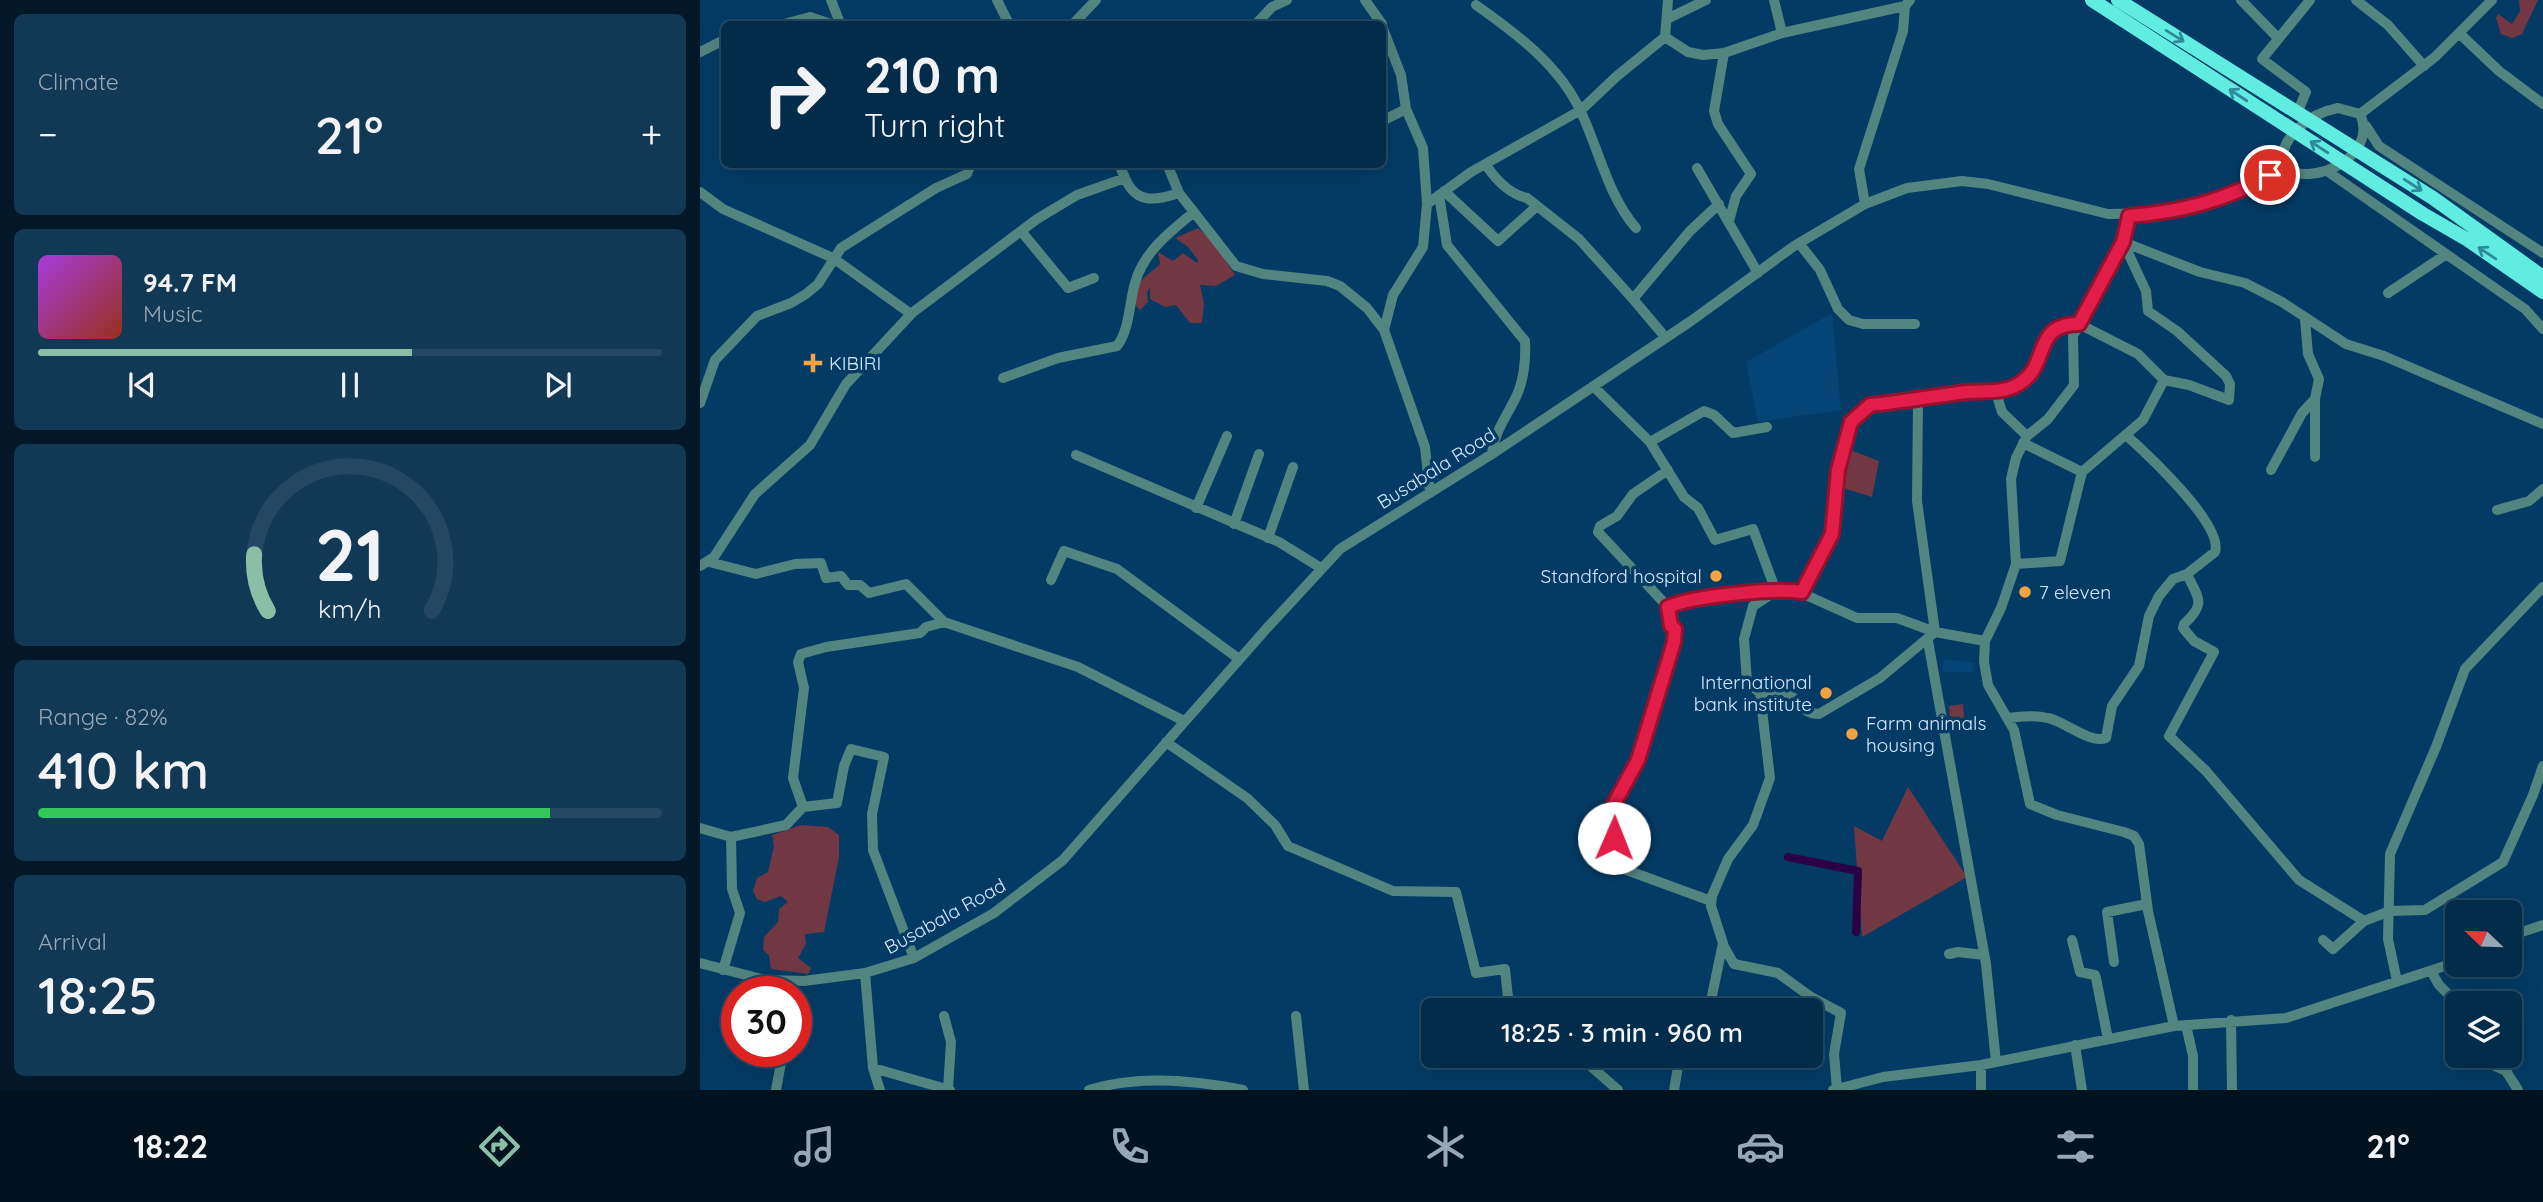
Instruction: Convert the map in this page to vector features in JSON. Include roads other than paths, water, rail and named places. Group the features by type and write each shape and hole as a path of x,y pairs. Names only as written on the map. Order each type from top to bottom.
{"highway":[{"path":"2091,0 2343,163 2468,240 2543,292"},
{"path":"2118,0 2356,148 2483,231 2543,277"}],"street":[{"path":"831,0 837,21"},
{"path":"997,0 1008,21"},
{"path":"1076,21 1096,0"},
{"path":"1259,21 1272,7 1287,0"},
{"path":"1365,0 1379,21"},
{"path":"1427,204 1486,165 1581,110 1665,37 1669,18 1668,0"},
{"path":"1669,18 1706,0"},
{"path":"1774,0 1782,33"},
{"path":"2241,0 2277,37"},
{"path":"2310,0 2277,37 2262,61 2306,92 2304,115 2281,157 2283,168 2294,175 2309,176 2343,163 2356,148 2365,126"},
{"path":"2356,0 2388,25 2424,66"},
{"path":"2360,114 2424,66 2460,34 2492,0"},
{"path":"1665,37 1688,52 1703,55 1724,53 1782,33 1907,3 1903,31 1859,169 1865,204"},
{"path":"1476,5 1548,63 1581,110 1619,208 1636,228"},
{"path":"795,21 810,17 826,21"},
{"path":"2460,34 2499,71 2543,104"},
{"path":"1384,330 1388,306 1423,247 1427,204 1423,148 1406,109 1401,75 1386,36"},
{"path":"700,52 721,42"},
{"path":"1724,53 1714,111 1718,124 1751,174 1736,196 1729,221"},
{"path":"2304,115 2338,108 2360,114"},
{"path":"1386,119 1406,109"},
{"path":"2360,114 2379,146 2543,253"},
{"path":"1486,165 1495,179 1579,239 1666,338"},
{"path":"700,403 709,371 730,341 757,316 806,294 818,284 841,248 915,201 967,174 969,168"},
{"path":"1121,168 1133,192 1146,199 1160,200 1179,193"},
{"path":"1169,168 1179,193 1236,266 1264,274 1300,276 1335,284 1360,300 1384,330 1425,447 1430,493"},
{"path":"1697,168 1758,273"},
{"name":"Busabala Road","path":"812,979 865,973 914,958 994,913 1063,860 1239,659 1340,549 1492,454 1666,338 1799,243 1865,204 1907,188 1962,181 1988,184 2083,209 2129,216 2163,213 2212,202 2283,168"},
{"path":"2327,171 2525,309 2543,329"},
{"path":"1125,178 1077,195 1021,231 911,314 846,384 810,445 755,494 704,564 756,574 795,564 821,563 826,578 841,576 848,585 860,585 869,593 906,584 944,622 1078,667 1184,721"},
{"path":"700,192 723,209 833,258 911,314"},
{"path":"1441,193 1495,241 1501,240 1536,206"},
{"path":"1441,193 1447,245 1525,341 1525,358 1517,396 1494,438 1492,454"},
{"path":"1633,299 1690,231 1719,204"},
{"path":"1003,378 1058,358 1117,346 1125,330 1141,266 1156,245 1194,212"},
{"path":"2129,216 2123,242 2071,342 2074,385 2048,419 2025,439 2015,458 2011,479 2016,564 2001,608 1985,641 1984,662 1988,685 2014,730 2031,804 2057,815 2134,836 2143,855 2147,905 2174,1026"},
{"path":"1021,231 1068,288 1094,278"},
{"path":"2123,242 2200,272 2245,283 2346,344 2384,356 2543,424"},
{"path":"1802,592 1832,534 1838,470 1851,422 1870,405 1968,392 2001,391 2024,381 2036,363 2046,339 2066,324 2079,324 2142,356 2164,380 2229,400 2230,384 2226,376 2177,331 2148,311 2146,290 2123,242"},
{"path":"1799,243 1823,275 1838,309 1849,320 1863,324 1915,324"},
{"path":"2388,293 2445,255"},
{"path":"2305,319 2308,354 2319,379 2315,398 2315,457"},
{"path":"2016,564 2060,561 2082,471 2147,415 2164,380"},
{"path":"1593,386 1650,442 1684,497 1698,508 1715,540 1753,529 1776,591"},
{"path":"2001,391 1998,404 2025,439 2082,471"},
{"path":"2271,470 2302,413 2315,398"},
{"path":"1918,400 1917,501 1931,636 1984,955 1996,1062"},
{"path":"1650,442 1704,411 1714,415 1732,433 1767,428"},
{"path":"2008,718 2046,717 2066,723 2097,740 2106,738 2112,706 2139,666 2154,606 2165,586 2187,574 2215,552 2215,538 2168,474 2126,435"},
{"path":"1196,508 1227,436"},
{"path":"1234,524 1259,454"},
{"path":"1076,456 1268,538 1321,568"},
{"path":"1268,538 1293,467"},
{"path":"1668,470 1633,494 1617,516 1600,526 1598,531 1668,607 1671,626 1675,629 1674,642 1638,760 1613,809 1615,851 1621,869 1711,901"},
{"path":"2497,510 2529,501 2543,489"},
{"path":"1051,580 1064,551 1111,566 1239,659"},
{"path":"2187,574 2200,599 2198,609 2183,624 2183,628 2194,641 2214,652 2169,736 2206,771 2299,880 2364,921"},
{"path":"2397,981 2388,939 2390,855 2436,747 2465,669 2543,587"},
{"path":"1776,591 1753,606 1744,639 1746,682 1760,693 1783,691 1792,695 1810,713 1819,714 1880,678 1931,636"},
{"path":"1668,607 1707,597 1776,591 1802,592 1857,618 1897,618 1931,636 1985,641"},
{"path":"803,807 793,778 804,688 799,657 826,647 920,633 926,627 944,622"},
{"path":"1760,693 1770,768 1768,786 1753,825 1728,859 1711,901 1722,945 1734,964 1778,973 1811,997 1841,1013 1833,1067 1835,1089 1883,1077 1981,1065 2174,1026 2286,1018 2445,966"},
{"path":"1166,742 1247,798 1275,825 1288,846 1393,891 1456,892 1476,972 1505,969 1508,998"},
{"path":"700,828 731,837 786,825 803,807 837,803 844,766 851,749 884,757 872,814 873,850 914,958"},
{"path":"2323,940 2333,949 2364,921 2390,911 2425,911 2503,862 2543,766"},
{"path":"723,971 740,913 732,888 731,837"},
{"path":"2114,962 2107,912 2147,905"},
{"path":"2522,932 2543,925"},
{"path":"2072,940 2080,972 2095,975 2108,1040"},
{"path":"1711,998 1722,945"},
{"path":"1949,954 1958,952 1984,955"},
{"name":"Busabala Road","path":"700,963 746,976"},
{"path":"2431,971 2445,991"},
{"path":"865,973 873,1068 880,1090"},
{"path":"1296,1016 1304,1090"},
{"path":"873,1068 949,1090 951,1042 944,1017"},
{"path":"2231,1020 2232,1090"},
{"path":"2186,1025 2193,1056 2193,1090"},
{"path":"2075,1045 2082,1090"},
{"path":"1981,1065 1981,1090"},
{"path":"776,1090 780,1067"},
{"path":"1593,1068 1618,1090"},
{"path":"1674,1090 1678,1068"},
{"path":"2500,1068 2507,1071 2518,1090"},
{"path":"1089,1090 1125,1082 1201,1082 1243,1090"}],"waterway":[{"path":"1788,857 1858,871 1856,932"}],"place":[{"name":"KIBIRI","path":"813,363"},
{"name":"Standford hospital","path":"1716,576"},
{"name":"7 eleven","path":"2025,592"},
{"name":"International bank institute","path":"1826,693"},
{"name":"Farm animals housing","path":"1852,734"}]}
